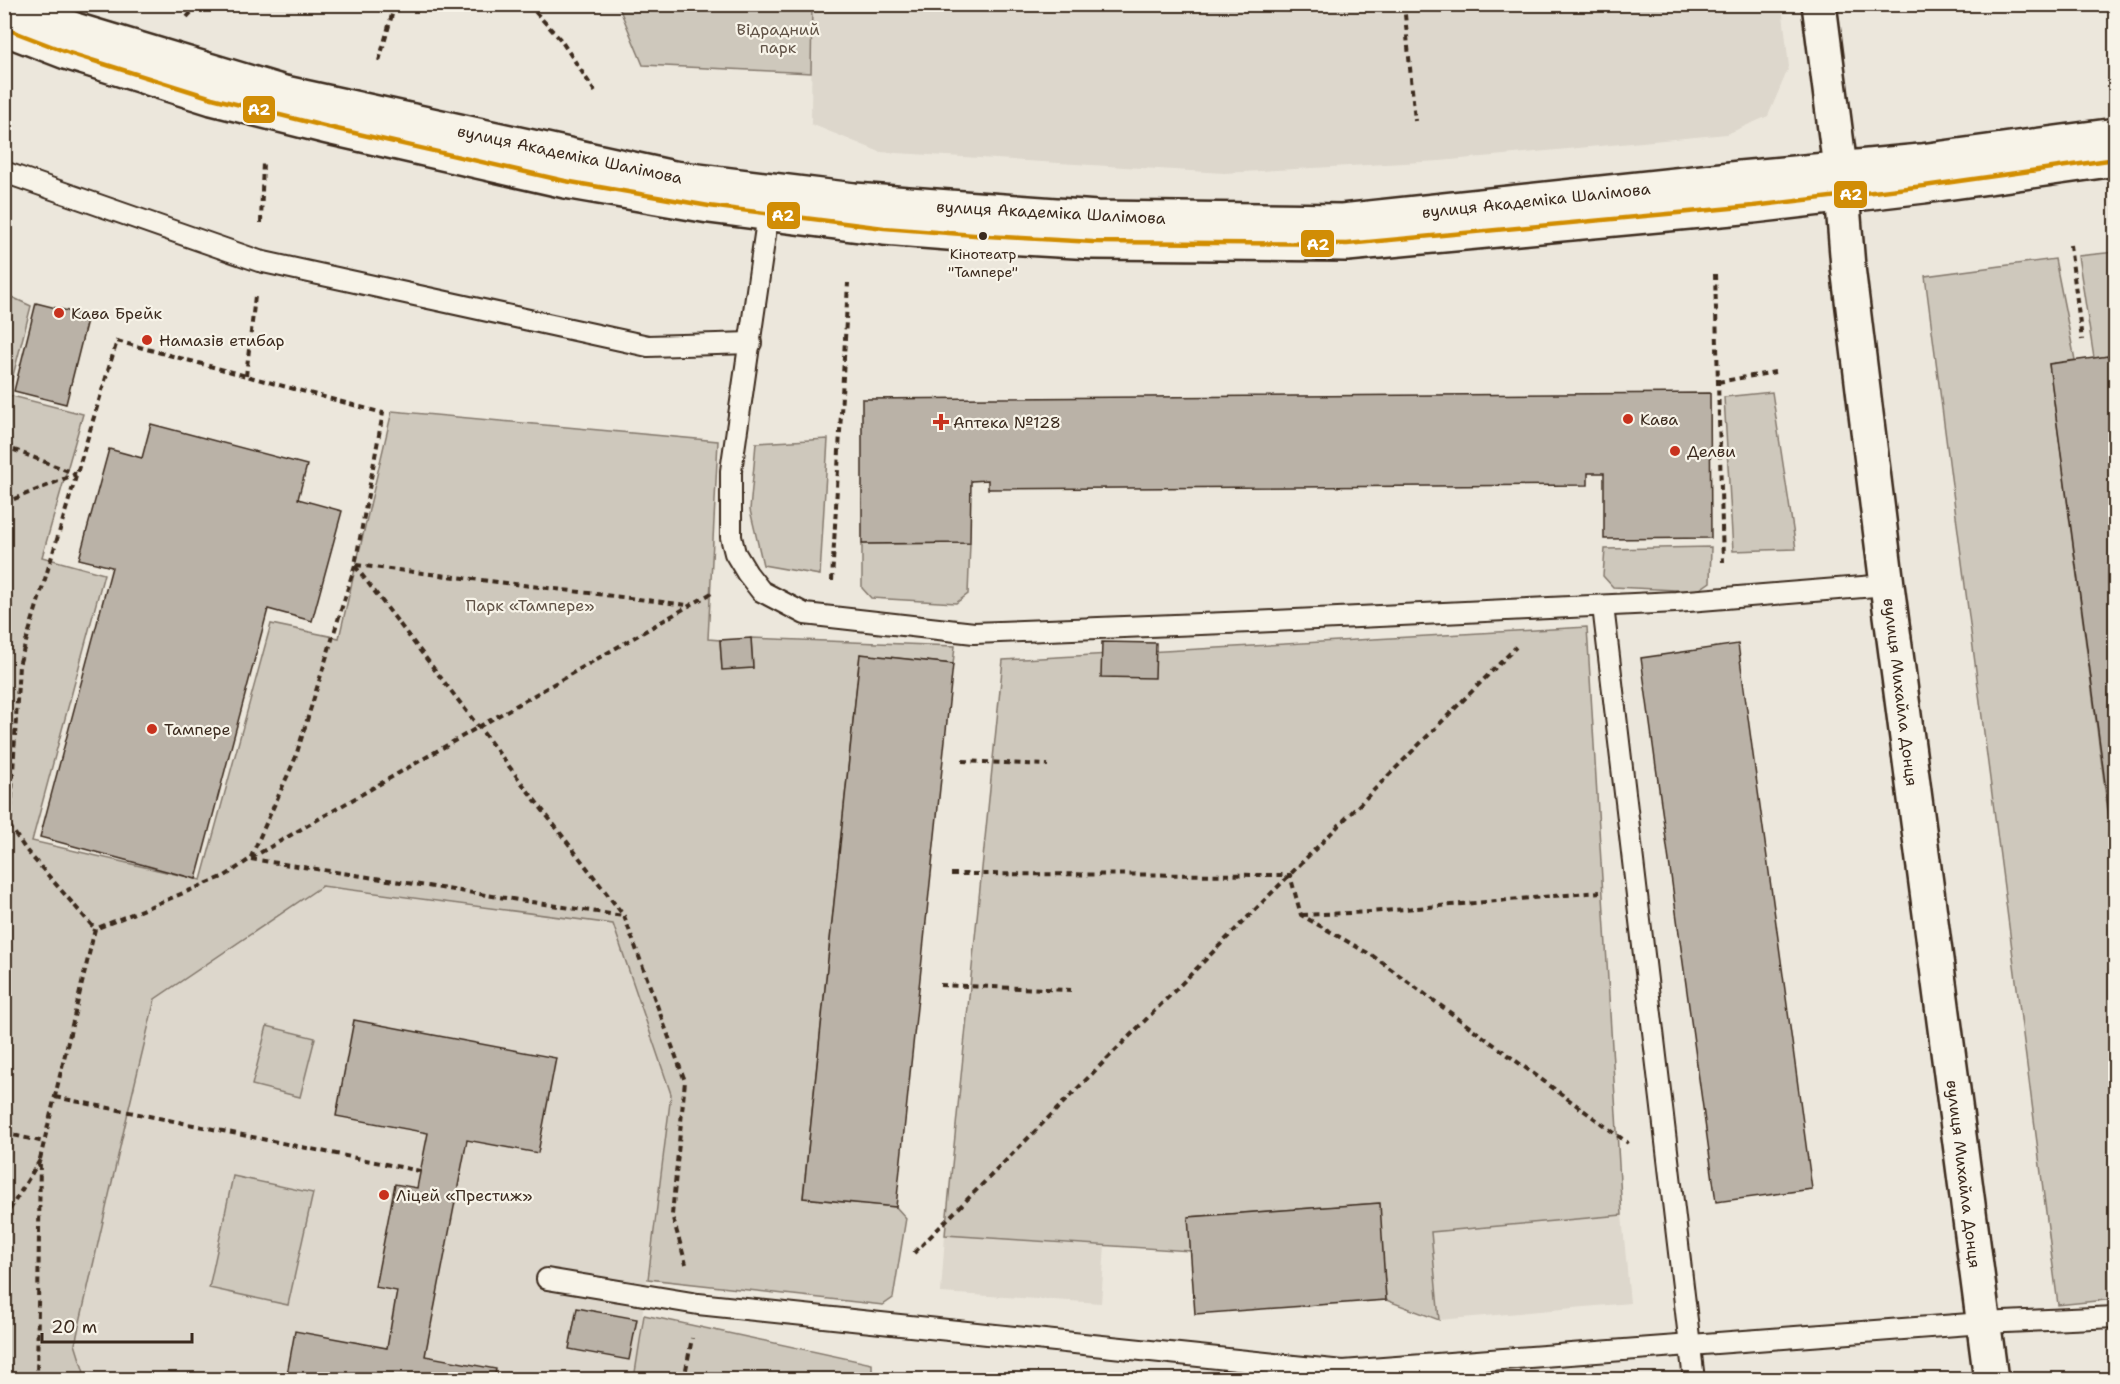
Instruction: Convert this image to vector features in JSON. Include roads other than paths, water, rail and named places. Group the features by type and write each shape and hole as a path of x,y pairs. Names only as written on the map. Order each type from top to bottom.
{"street":[{"name":"вулиця Академіка Шалімова","path":"7,4 75,30 281,92 674,177 854,200 1097,218 1342,221 1841,181 1924,186 2115,159"},
{"name":"вулиця Михайла Донця","path":"1819,4 1887,585 1991,1380"},
{"name":"вулиця Академіка Шалімова","path":"4,28 69,53 212,98 565,181 709,206 884,228 1093,242 1347,244 1753,206 1921,161 2115,135"}],"lane":[{"path":"4,172 259,261 648,346 751,343"},
{"path":"768,214 731,471 731,537 735,553 760,591 805,614 974,633 1603,606 1724,599 1887,585"},
{"path":"1603,606 1695,1380"},
{"path":"547,1279 698,1305 1343,1371 1983,1323 2115,1317"}],"place":[{"name":"Кінотеатр \"Тампере\"","path":"983,236"},
{"name":"Кава Брейк","path":"59,313"},
{"name":"Намазів етибар","path":"147,340"},
{"name":"Кава","path":"1628,419"},
{"name":"Аптека №128","path":"941,422"},
{"name":"Делви","path":"1675,451"},
{"name":"Тампере","path":"152,729"},
{"name":"Ліцей «Престиж»","path":"384,1195"}],"park label":[{"name":"Відрадний парк","path":"778,38"},
{"name":"Парк «Тампере»","path":"530,605"}]}
